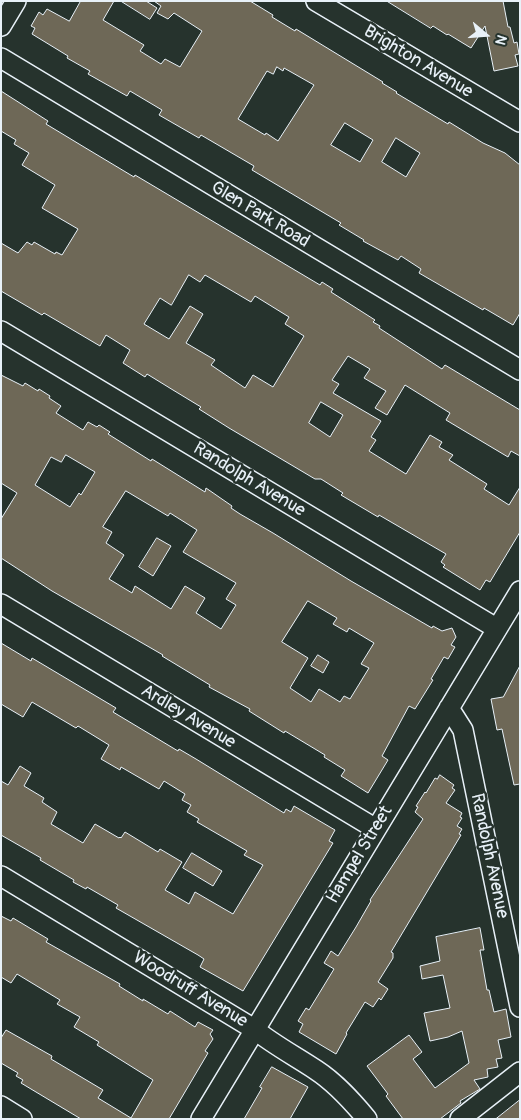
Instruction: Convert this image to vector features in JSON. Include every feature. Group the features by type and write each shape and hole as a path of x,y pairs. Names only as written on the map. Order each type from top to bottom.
{"street":[{"path":"1,26 16,1"},
{"name":"Brighton Avenue","path":"316,1 520,122"},
{"name":"Glen Park Road","path":"1,58 520,370"},
{"name":"Randolph Avenue","path":"1,331 496,628"},
{"name":"Hampel Street","path":"200,1119 520,591"},
{"name":"Ardley Avenue","path":"1,604 376,829"},
{"name":"Randolph Avenue","path":"449,708 463,730 520,1007"},
{"name":"Woodruff Avenue","path":"1,876 254,1029 271,1043 318,1071 348,1096 367,1119"},
{"path":"460,1119 520,1072"},
{"path":"1,1106 22,1119"}],"building":[{"path":"81,1 114,1 103,20 144,45 140,51 161,64 165,59 180,67 202,31 174,13 168,19 157,13 161,6 154,1 250,1 273,15 272,17 295,31 296,29 448,124 449,122 483,143 505,153 520,165 520,313 513,325 419,273 421,269 401,256 398,260 363,241 339,225 341,223 252,170 254,166 201,135 199,138 159,115 162,110 130,91 127,96 88,74 90,71 32,34 35,28 31,26 39,12 43,15 47,9 69,21","holes":["277,67 283,71 284,68 314,85 278,141 238,119 267,71 273,74","345,123 373,140 360,162 331,145","396,138 420,153 406,177 382,162"]},
{"path":"121,1 146,1 157,8 150,19"},
{"path":"387,1 503,1 508,27 510,27 514,43 517,42 519,54 515,55 518,66 494,71 485,26 471,48 433,26 431,28"},
{"path":"1,91 48,121 46,124 134,177 135,175 320,285 322,282 333,289 331,292 375,320 373,322 380,326 379,328 442,369 445,365 520,410 520,456 511,451 508,457 446,420 450,413 405,385 387,415 375,408 386,391 364,378 370,369 348,356 332,380 339,384 333,393 381,421 371,437 376,440 369,451 406,474 430,435 442,442 439,447 453,455 449,460 487,484 484,489 509,505 520,487 520,532 490,582 486,580 480,590 443,567 445,565 441,562 446,554 379,515 378,517 341,495 343,493 321,479 315,479 229,428 199,409 201,407 147,374 145,377 123,363 130,350 106,335 100,346 44,313 42,315 1,291 1,243 18,253 27,242 32,245 34,242 55,254 56,252 62,255 78,229 42,208 55,185 22,165 29,153 14,144 16,140 1,131","holes":["189,275 200,282 205,275 251,302 255,296 289,317 285,324 304,336 273,387 253,375 245,388 211,365 215,360 186,343 203,314 190,306 169,339 144,324 160,298 171,305","321,402 343,415 330,437 309,423"]},
{"path":"1,375 23,386 25,383 38,391 39,389 61,406 56,413 83,430 88,422 97,427 99,425 110,432 108,434 151,461 152,459 205,492 206,488 240,514 432,628 433,626 442,631 452,628 456,637 451,645 455,647 448,659 444,657 431,679 433,680 415,709 409,706 382,756 388,760 368,793 341,776 345,770 324,757 325,755 285,731 284,733 249,711 250,709 209,687 210,685 163,655 52,591 1,558 1,519 17,493 1,483","holes":["66,455 95,472 81,495 79,493 70,507 35,485 51,457 61,462","126,491 168,516 170,513 197,530 183,552 236,583 226,599 236,605 221,629 196,613 205,598 185,586 171,609 135,586 132,593 109,579 124,555 106,543 112,532 103,527","308,601 337,618 333,624 347,632 349,628 374,643 361,664 369,668 350,699 344,696 340,702 319,689 311,702 290,688 308,658 282,642"]},
{"path":"157,538 171,546 153,576 139,567"},
{"path":"1,643 31,661 32,658 116,708 113,712 178,751 179,749 196,759 284,813 286,809 291,812 294,806 335,830 329,841 333,843 243,991 200,967 204,959 198,955 116,908 118,905 87,887 86,889 73,882 74,880 40,860 41,858 1,835 1,781 8,785 20,766 31,773 24,786 44,798 42,802 57,812 51,824 83,843 95,824 119,838 125,832 158,852 160,849 182,862 165,890 189,904 195,892 233,914 263,865 244,855 247,851 197,822 199,819 187,812 191,805 182,800 185,794 164,781 159,789 121,767 120,770 101,759 109,745 32,702 23,717 1,704"},
{"path":"318,655 329,662 323,673 311,666"},
{"path":"520,666 520,784 514,785 502,729 497,730 491,699 503,697"},
{"path":"440,775 454,785 452,788 455,790 446,803 462,813 460,817 462,818 457,826 462,829 459,834 461,835 391,952 393,953 393,958 378,982 388,989 381,1000 379,998 373,1007 365,1002 336,1054 299,1032 303,1024 298,1021 306,1008 309,1010 334,969 324,963 331,951 338,956 370,900 423,819 415,812 418,807 416,806 435,778 437,779"},
{"path":"192,853 222,871 213,886 183,868"},
{"path":"1,916 11,921 13,918 48,939 46,942 120,984 119,986 143,1001 143,999 168,1014 170,1011 195,1027 198,1022 213,1030 210,1034 213,1039 205,1051 208,1053 169,1119 81,1119 21,1083 23,1080 16,1076 18,1073 1,1063 1,1038 6,1030 52,1056 51,1059 103,1090 98,1098 131,1118 153,1080 97,1045 99,1042 74,1027 80,1017 57,1004 60,1000 17,974 11,983 1,977"},
{"path":"480,928 484,950 480,950 487,990 489,990 494,1012 506,1009 511,1037 498,1040 502,1058 496,1059 498,1067 487,1069 488,1077 474,1080 480,1089 460,1101 461,1103 440,1119 403,1119 386,1096 388,1094 367,1066 409,1035 422,1052 413,1059 435,1088 469,1063 462,1031 448,1037 430,1041 424,1013 450,1008 443,975 422,979 420,966 440,961 436,937"},
{"path":"272,1067 308,1087 290,1119 244,1119 262,1088 260,1087"},
{"path":"520,1100 520,1119 496,1119"}]}
